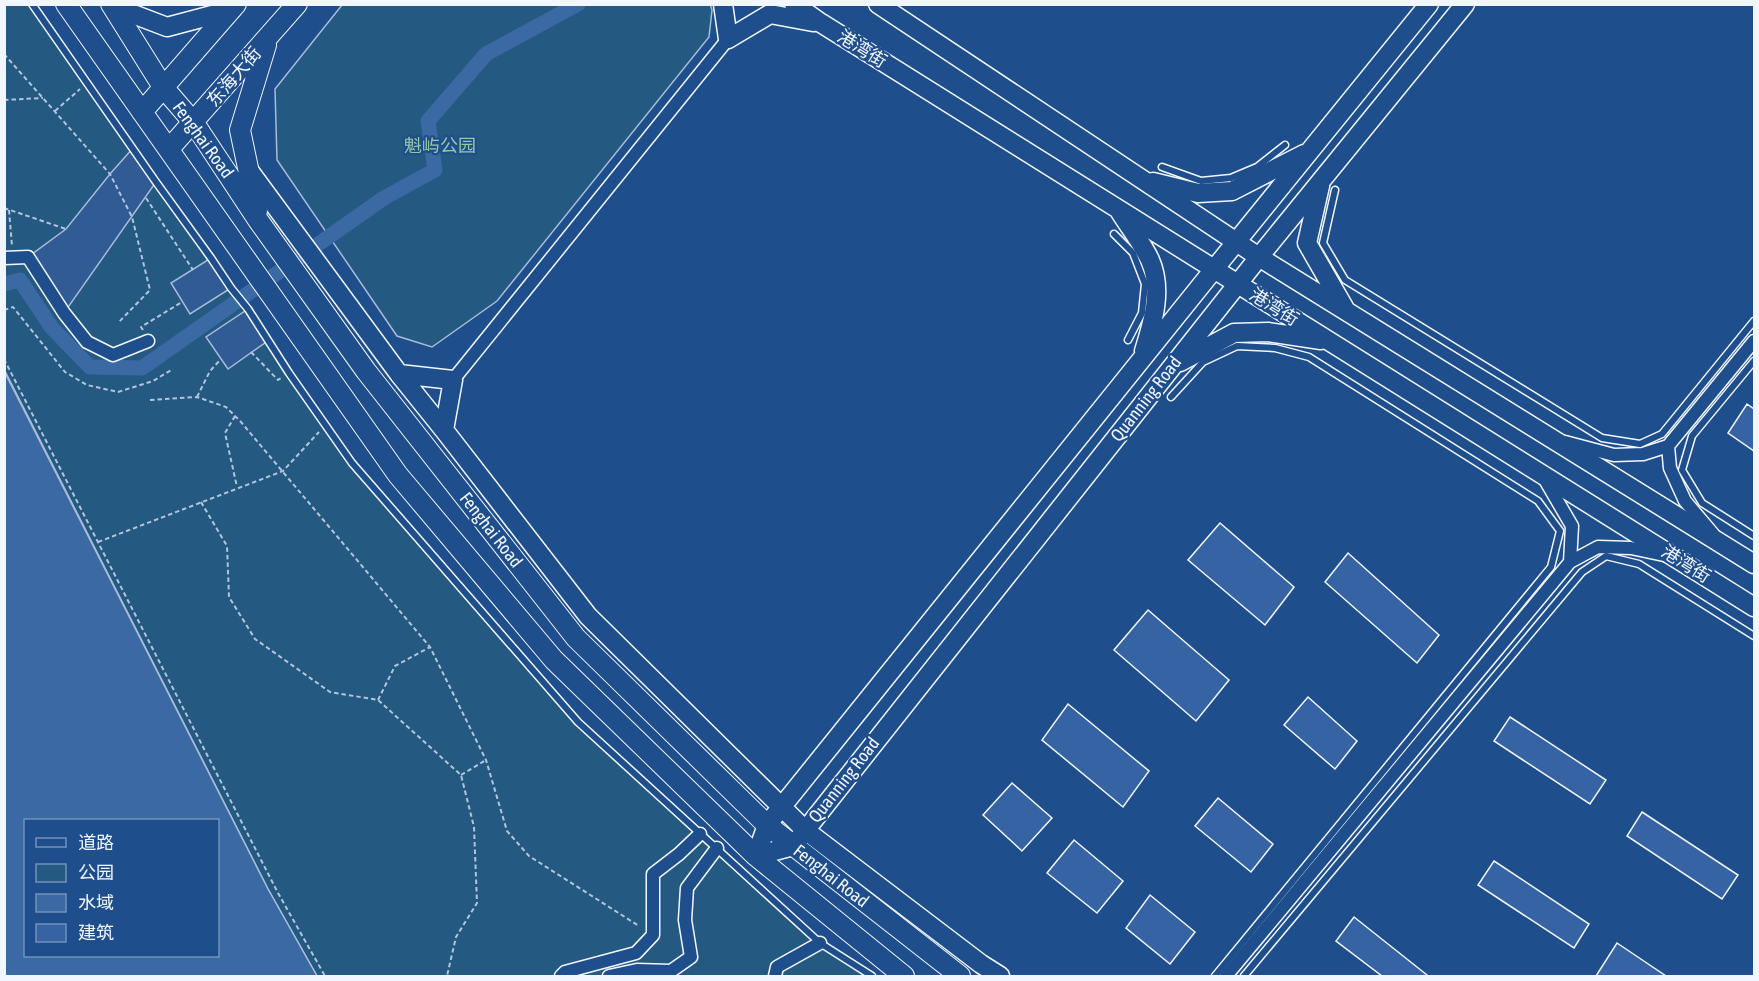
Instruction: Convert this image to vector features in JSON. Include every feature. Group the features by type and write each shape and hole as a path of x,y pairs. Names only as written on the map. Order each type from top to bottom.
{"main road":[{"name":"Fenghai Road","path":"66,4 398,475 554,660 756,856 904,976"},
{"name":"东海大街","path":"169,149 297,4"},
{"name":"Fenghai Road","path":"111,5 163,87 194,123 258,220 366,371 576,638 767,825 799,838 960,976"},
{"path":"142,112 233,7"},
{"path":"258,220 240,130 269,38"}],"street":[{"path":"723,4 728,39"},
{"name":"港湾街","path":"794,4 820,23 1755,607"},
{"name":"港湾街","path":"878,4 1259,257 1755,564"},
{"name":"Quanning Road","path":"756,856 767,825 781,807 1429,4"},
{"name":"Quanning Road","path":"799,838 1237,284 1259,257 1328,186 1465,4"},
{"path":"111,5 139,11 167,27 233,7"},
{"path":"444,430 453,380 728,39 770,14 820,23"},
{"path":"1141,178 1198,193 1232,191 1311,150"},
{"path":"248,169 399,374 588,616 781,807 799,838 1000,976"},
{"path":"1328,186 1307,243 1346,310"},
{"path":"1118,208 1150,261 1156,286 1154,318 1141,360"},
{"path":"8,258 28,257 64,313 87,342 113,355 148,341"},
{"path":"1173,366 1234,333 1268,332 1329,342"},
{"path":"1550,438 1614,455 1643,454 1668,446 1755,341"},
{"path":"399,374 453,380"},
{"path":"1668,446 1670,468 1685,501 1722,544"},
{"path":"1542,474 1572,526 1570,562"},
{"path":"1226,976 1570,562 1598,547 1631,548 1677,558"},
{"path":"561,976 565,972 636,953 653,935 653,873 679,854 700,834"},
{"path":"756,856 799,838"},
{"path":"609,976 637,970 671,971 691,957 686,920 687,888 717,848"},
{"path":"775,976 777,967 820,943"}],"lane":[{"path":"32,4 248,309 289,373 352,463 578,722 820,943 872,976"},
{"path":"1162,167 1201,181 1231,178 1257,167 1285,145"},
{"path":"1328,186 1323,243 1345,280 1602,438 1640,444 1662,434 1755,321"},
{"path":"1114,234 1133,253 1145,284 1142,313 1128,340"},
{"path":"1171,397 1203,362 1237,345 1275,348 1309,357 1538,501 1560,531 1551,567 1215,976"},
{"path":"1755,362 1692,436 1682,470 1702,503 1755,536"},
{"path":"1244,976 1582,572 1606,556 1639,564 1755,636"}],"path":[{"path":"4,54 110,174 132,217 150,290 118,323"},
{"path":"55,111 87,83"},
{"path":"4,100 43,98"},
{"path":"146,198 193,270"},
{"path":"4,208 66,229"},
{"path":"8,258 9,210"},
{"path":"148,341 141,327 182,302"},
{"path":"4,310 13,307 65,372 87,385 118,392 153,381 173,369"},
{"path":"251,352 278,380 289,373"},
{"path":"4,359 278,893 325,976"},
{"path":"197,397 210,371 221,359"},
{"path":"150,400 197,397 225,407 235,416 430,647 486,760 507,831 529,856 653,935"},
{"path":"235,416 225,433 237,488"},
{"path":"98,542 283,471 325,425"},
{"path":"201,502 227,546 229,597 255,639 330,692 378,700 461,774 474,827 477,903 456,937 447,976"},
{"path":"378,700 395,666 430,647"},
{"path":"461,774 486,760"}],"green space":[{"name":"魁屿公园","path":"710,4 712,10 709,37 497,301 432,347 397,336 277,160 275,89 342,5"},
{"path":"5,5 32,5 352,463 578,722 820,943 872,976 317,976 268,889 5,371"}],"shaded area":[{"path":"133,148 156,182 64,313 28,257 66,229"},
{"path":"211,258 231,288 190,314 171,283"},
{"path":"248,309 269,340 228,369 206,337"}],"water":[{"path":"4,371 268,889 317,976 5,976"}],"building":[{"path":"1747,404 1754,409 1754,451 1728,433"},
{"path":"1220,523 1294,587 1265,625 1188,560"},
{"path":"1348,553 1439,635 1417,663 1325,582"},
{"path":"1148,610 1229,680 1196,721 1114,650"},
{"path":"1308,697 1357,741 1335,769 1284,725"},
{"path":"1068,704 1149,771 1123,807 1042,740"},
{"path":"1510,717 1606,780 1590,804 1494,741"},
{"path":"1012,783 1052,818 1022,851 983,815"},
{"path":"1218,798 1273,844 1251,872 1195,826"},
{"path":"1642,812 1738,875 1722,899 1627,836"},
{"path":"1074,840 1123,881 1097,913 1047,873"},
{"path":"1494,861 1589,924 1574,948 1478,885"},
{"path":"1150,895 1195,932 1170,964 1126,928"},
{"path":"1354,917 1427,975 1382,976 1336,941"},
{"path":"1617,943 1666,976 1596,976"}],"waterway":[{"path":"4,284 20,280 52,328 90,367 142,368 384,198 435,170 428,121 486,54 578,4"}]}
